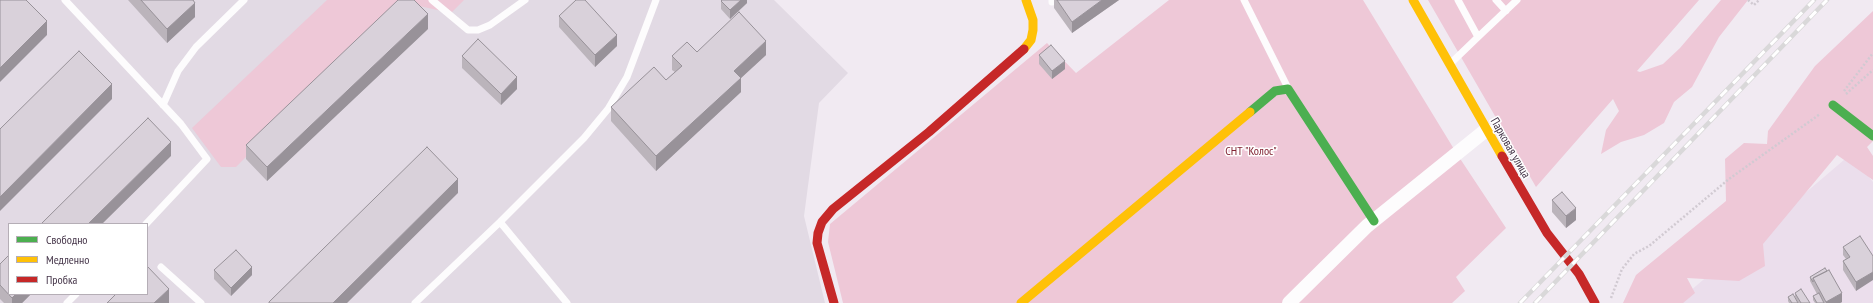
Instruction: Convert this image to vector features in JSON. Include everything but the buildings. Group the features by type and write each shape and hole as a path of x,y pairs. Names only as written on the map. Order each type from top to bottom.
{"street":[{"path":"834,303 817,243 822,222 833,210 929,132 1023,50 1031,40 1033,30 1033,20 1026,0"},
{"name":"Парковая улица","path":"1413,0 1531,207 1547,233 1579,274 1595,303"},
{"path":"1021,303 1275,91 1288,89 1374,220"},
{"path":"1832,105 1873,136"},
{"path":"1289,303 1374,220 1486,130"}],"lane":[{"path":"163,105 178,71 196,47 244,0"},
{"path":"432,0 468,30 478,30 490,25 525,0"},
{"path":"415,303 500,222 584,138 608,109 627,77 656,0"},
{"path":"1244,0 1288,89"},
{"path":"1458,0 1478,37"},
{"path":"1496,0 1506,10"},
{"path":"1449,65 1517,0"},
{"path":"69,1 181,124 208,160 147,223"},
{"path":"500,222 567,303"},
{"path":"161,267 201,303"},
{"path":"67,303 75,295"}],"path":[{"path":"1748,0 1754,5 1759,0"},
{"path":"1832,105 1873,53"},
{"path":"1607,303 1612,296 1622,269 1634,254 1649,246 1729,179 1832,105 1873,70"}],"shaded area":[{"path":"0,0 774,0 848,73 819,103 804,216 825,303 0,303"},
{"path":"1851,154 1873,182 1873,303 1676,303"}],"green space":[{"path":"327,0 464,0 451,13 410,4 366,36 236,167 221,167 192,128"},
{"name":"СНТ \"Колос\"","path":"1169,0 1363,0 1457,154 1506,228 1456,277 1465,291 1452,303 843,303 828,242 830,224 1047,43 1076,73"},
{"path":"1428,0 1699,0 1637,71 1640,72 1663,64 1680,48 1721,0 1748,0 1719,37 1692,87 1674,102 1664,123 1644,135 1621,142 1601,154 1606,130 1619,111 1613,99 1536,187"},
{"path":"1873,11 1873,141 1867,147 1873,156 1873,180 1837,155 1763,244 1765,266 1739,281 1687,278 1695,293 1683,303 1623,303 1636,275 1726,201 1725,159 1744,143 1767,144 1768,131 1815,66"}],"railway":[{"path":"1520,303 1814,0"},
{"path":"1535,303 1827,0"}],"traffic: fast":[{"path":"1250,112 1275,91 1288,89 1374,221"},
{"path":"1833,105 1873,136"}],"traffic: slow":[{"path":"1024,49 1031,40 1033,30 1033,20 1026,0"},
{"path":"1413,0 1502,156"},
{"path":"1021,303 1250,112"}],"traffic: jam":[{"path":"834,303 817,243 818,233 822,222 833,209 929,132 1024,49"},
{"path":"1502,156 1547,233 1579,274 1595,303"}]}
